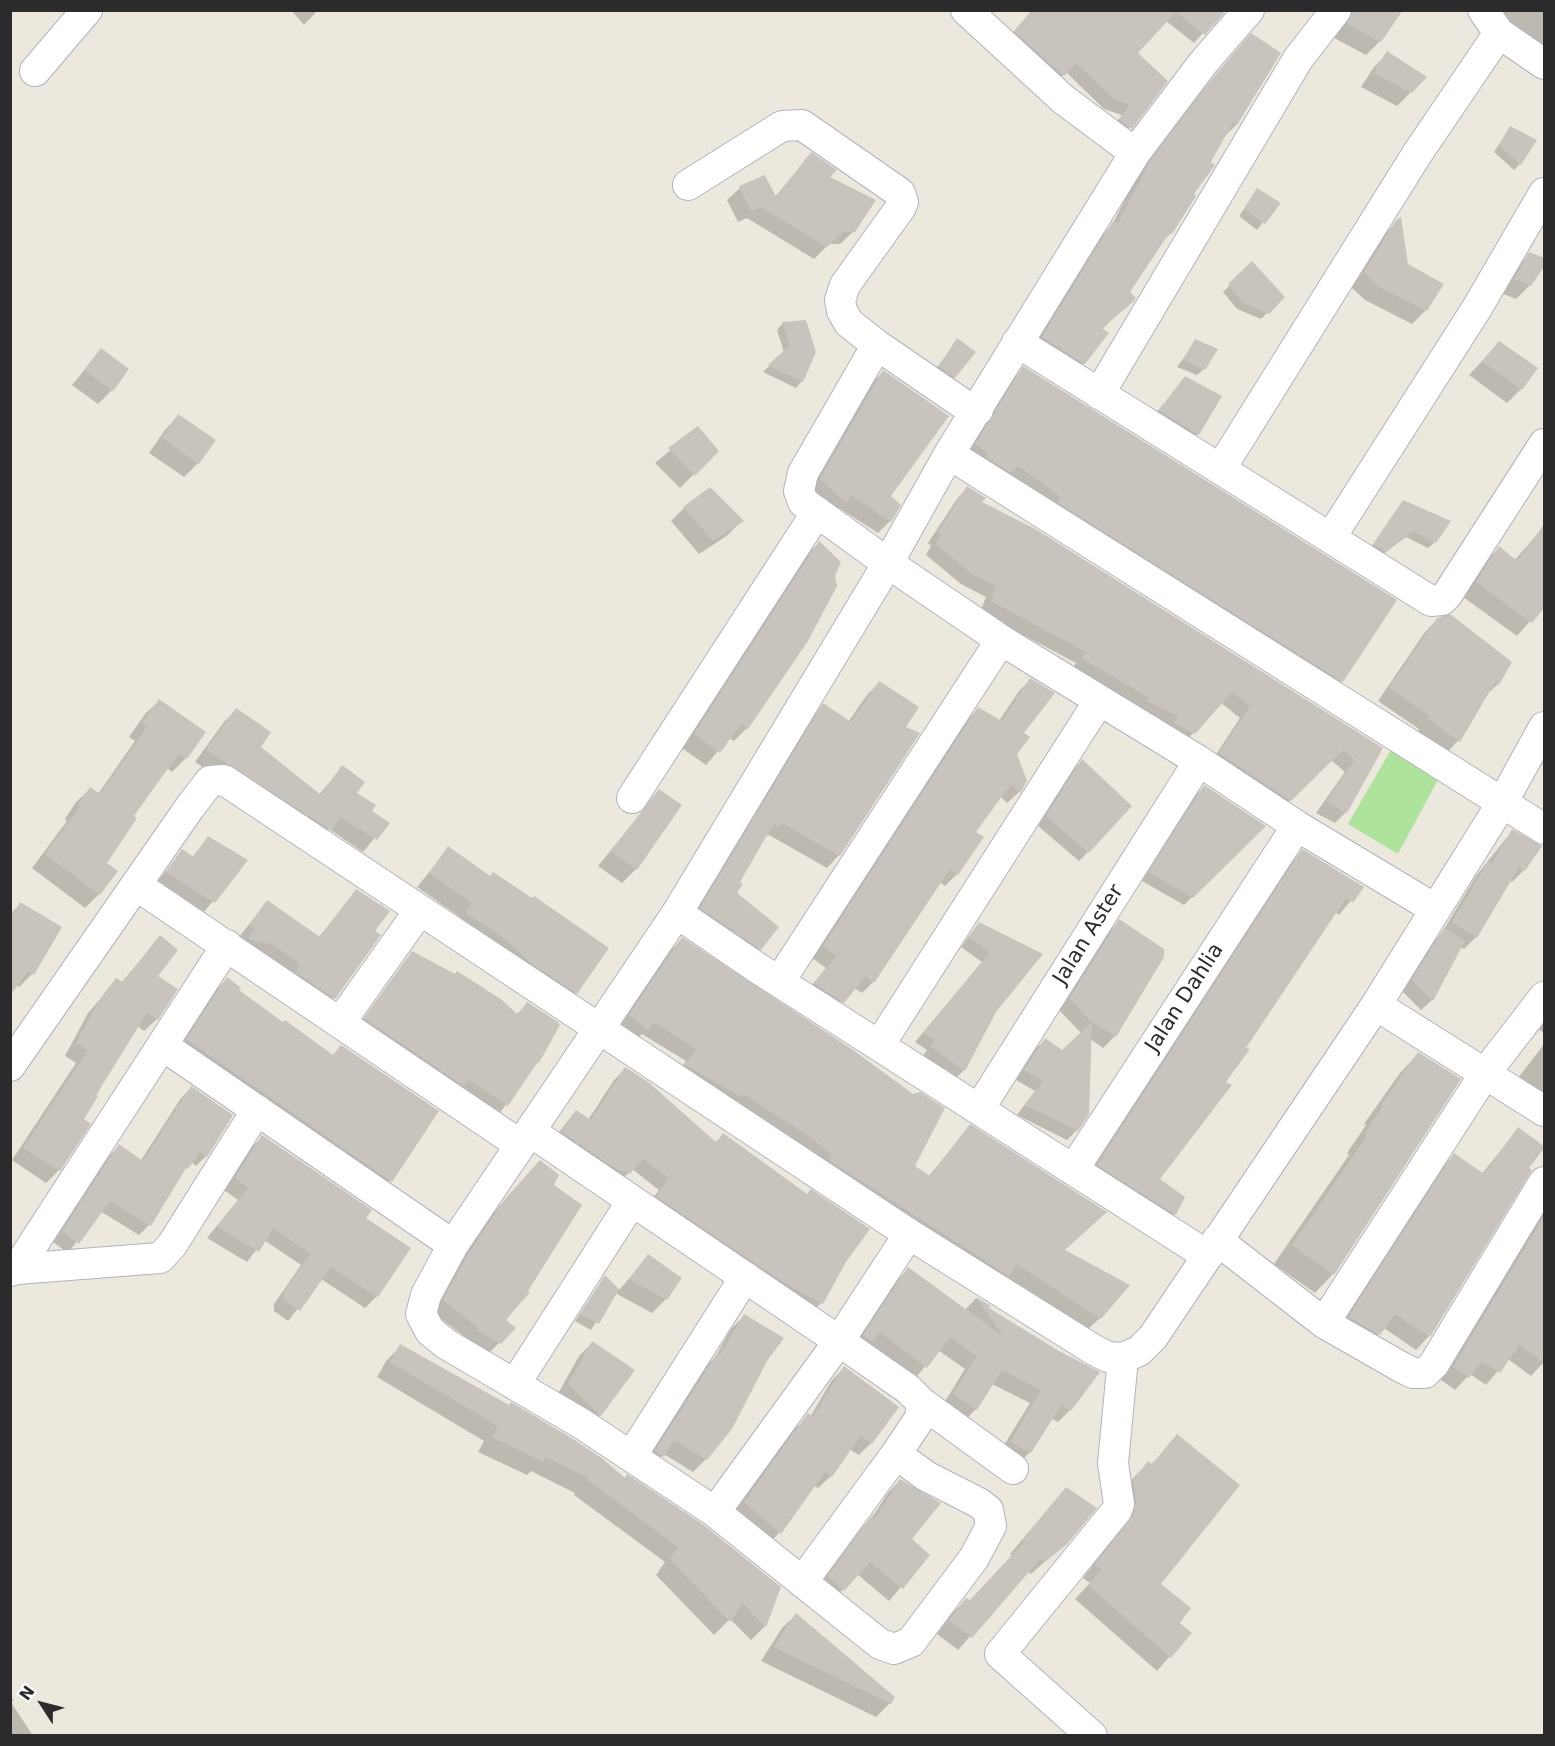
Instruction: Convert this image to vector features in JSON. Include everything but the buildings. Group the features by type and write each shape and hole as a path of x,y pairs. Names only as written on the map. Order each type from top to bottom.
{"street":[{"path":"35,71 87,10"},
{"path":"966,10 1064,100 1135,153"},
{"path":"896,1454 926,1476 979,1503 991,1517 987,1535 947,1596 911,1642 894,1649 880,1644 715,1512 632,1455 446,1344 430,1331 420,1314 426,1295 453,1245 677,913 888,563 949,454 1135,153 1203,63 1249,10"},
{"path":"1098,394 1298,59 1336,10"},
{"path":"1221,468 1417,154 1491,22 1545,64"},
{"path":"688,185 782,126 802,125 900,193 903,202 901,207 846,285 840,300 849,323 963,404 978,410"},
{"path":"1330,537 1477,308 1545,193"},
{"path":"1017,342 1431,601 1442,600 1545,444"},
{"path":"877,345 800,482 799,491 803,502 1001,640 1199,761 1296,826 1435,909"},
{"path":"949,454 1545,829"},
{"path":"632,798 817,512"},
{"path":"779,982 1001,640"},
{"path":"880,1044 1099,701"},
{"path":"10,1066 202,792 210,781 218,779 230,783 597,1029 614,1038 909,1234 1094,1350 1108,1357 1123,1358 1138,1351 1153,1337 1213,1249 1376,1005 1502,803 1545,727"},
{"name":"Jalan Aster","path":"979,1109 1199,761"},
{"name":"Jalan Dahlia","path":"1073,1170 1296,826"},
{"path":"136,885 341,1021 510,1138 526,1138 632,1201 908,1389 922,1403 1013,1469"},
{"path":"341,1021 420,910"},
{"path":"677,913 779,982 880,1044 1073,1170 1213,1249 1324,1323 1413,1373 1425,1373 1434,1364 1545,1182"},
{"path":"14,1270 226,945"},
{"path":"1324,1323 1486,1072 1545,997"},
{"path":"1376,1005 1545,1111"},
{"path":"162,1045 453,1245"},
{"path":"14,1270 160,1258 172,1245 256,1110"},
{"path":"515,1384 632,1201"},
{"path":"715,1512 839,1341 909,1234"},
{"path":"632,1455 745,1277"},
{"path":"1092,1736 1000,1654 1117,1510 1119,1504 1113,1463 1123,1358"},
{"path":"802,1581 896,1454 920,1418 922,1403"}],"green space":[{"path":"1393,746 1441,774 1398,854 1348,824"}]}
